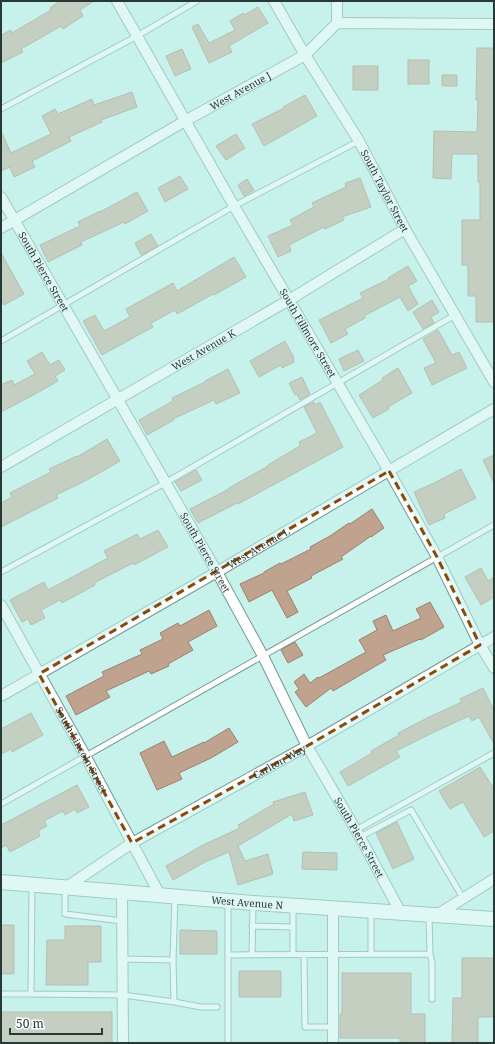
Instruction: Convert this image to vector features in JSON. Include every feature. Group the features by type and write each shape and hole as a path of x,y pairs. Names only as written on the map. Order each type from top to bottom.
{"main road":[{"name":"West Avenue N","path":"1,882 253,903 494,919"}],"street":[{"name":"South Fillmore Street","path":"117,1 234,206 389,471 437,557 480,645 494,668"},
{"name":"South Taylor Street","path":"274,1 305,55 359,141 405,229 494,382"},
{"path":"337,1 337,23 494,24"},
{"name":"West Avenue J","path":"1,228 185,121 305,55 337,23"},
{"name":"South Pierce Street","path":"1,197 16,220 117,400 217,572 262,656 307,746 358,833 400,913"},
{"name":"West Avenue K","path":"1,467 289,300 405,229"},
{"name":"West Avenue L","path":"1,696 217,572 494,409"},
{"name":"South Lincoln Street","path":"1,605 86,757 160,895"},
{"name":"Carlton Way","path":"65,888 132,843 307,746 494,637"},
{"path":"432,916 494,879"},
{"path":"122,892 123,1043"},
{"path":"333,908 333,1043"}],"lane":[{"path":"1,109 137,36 197,1"},
{"path":"1,341 234,206 359,141"},
{"path":"1,572 165,482 455,315"},
{"path":"1,804 494,525"},
{"path":"358,833 494,753"},
{"path":"358,833 411,810 463,898"},
{"path":"31,994 32,885"},
{"path":"65,888 64,914 122,921"},
{"path":"174,1002 173,960 175,896"},
{"path":"228,901 228,1043"},
{"path":"252,955 253,903"},
{"path":"293,905 293,955"},
{"path":"371,911 371,953"},
{"path":"432,916 430,954 432,962 432,998"},
{"path":"252,926 293,927"},
{"path":"228,955 334,955 371,953 430,954"},
{"path":"304,955 305,1027 333,1027"},
{"path":"122,960 173,960"},
{"path":"1,994 123,995 201,1007 217,1007"}],"highlighted area":[{"path":"389,471 437,557 480,645 307,746 132,843 39,674"}],"building":[{"path":"60,1 94,1 80,10 83,16 63,29 61,26 21,49 23,52 1,63 1,35 11,30 12,33 51,10 50,8"},
{"path":"258,7 268,23 229,46 232,52 209,63 192,27 198,24 209,43 235,30 230,21 243,13 244,15"},
{"path":"477,48 494,48 494,322 476,322 476,296 468,296 468,265 462,265 462,220 480,220 478,154 452,154 451,179 433,178 434,131 477,132"},
{"path":"182,49 191,69 175,76 166,56"},
{"path":"408,60 429,60 429,84 408,84"},
{"path":"353,66 378,66 378,90 353,90"},
{"path":"442,75 457,75 457,86 442,86"},
{"path":"132,92 137,107 101,120 102,122 69,137 71,141 32,161 35,167 14,177 10,167 1,171 1,131 11,153 51,134 42,116 55,109 58,114 92,99 94,105"},
{"path":"305,95 317,116 264,146 252,124 284,108 283,107"},
{"path":"236,134 245,148 226,160 216,146"},
{"path":"180,176 188,189 165,202 158,188"},
{"path":"360,178 371,207 342,217 344,220 325,229 324,227 289,245 291,251 278,257 268,236 293,225 290,220 314,207 312,203 346,187 345,183"},
{"path":"247,179 254,190 244,196 238,185"},
{"path":"137,192 148,211 125,224 124,222 81,242 82,245 48,262 40,245 80,226 78,222"},
{"path":"151,234 158,246 141,255 135,243"},
{"path":"1,253 24,294 4,305 1,299"},
{"path":"234,257 246,277 177,314 175,310 151,323 153,327 102,355 83,321 95,315 104,331 130,317 126,309 173,283 177,291"},
{"path":"408,266 417,281 408,286 418,304 408,311 400,297 364,316 365,318 345,329 348,334 331,343 319,320 363,298 360,293 389,279 388,278"},
{"path":"432,300 439,312 431,317 434,323 423,329 413,312"},
{"path":"438,330 452,355 459,352 467,368 432,385 424,368 436,363 423,339"},
{"path":"285,341 294,358 294,362 282,368 281,365 259,377 250,361"},
{"path":"358,350 364,361 344,371 339,359"},
{"path":"42,352 50,365 59,360 65,370 55,376 58,381 1,412 1,385 12,380 14,385 35,374 27,361"},
{"path":"398,368 412,393 373,418 359,395 383,380 382,378"},
{"path":"228,369 240,393 216,404 214,400 173,419 174,420 147,435 139,420 173,401 172,398"},
{"path":"302,377 310,394 300,400 297,394 295,395 289,383"},
{"path":"314,402 315,405 320,402 343,447 238,504 237,503 198,523 190,509 229,489 268,466 300,446 299,442 317,433 304,407"},
{"path":"107,439 120,461 87,480 56,495 58,498 1,527 1,503 12,497 10,493 51,472 49,469 77,457"},
{"path":"494,455 494,483 483,460"},
{"path":"461,469 476,498 444,514 445,518 429,525 414,492"},
{"path":"196,470 202,480 181,491 175,482"},
{"path":"372,509 384,528 341,557 343,559 287,591 298,612 287,618 272,590 249,602 240,584 311,549 310,547 349,523 350,524"},
{"path":"158,530 168,547 134,565 133,563 94,583 95,585 62,603 60,600 41,610 45,618 31,625 28,619 22,622 10,600 44,582 48,590 108,558 104,551 137,534 140,539"},
{"path":"481,568 488,581 494,577 494,597 481,605 465,577"},
{"path":"430,602 444,627 421,640 420,639 383,655 386,660 333,691 331,688 306,707 295,692 299,689 294,682 304,674 310,683 318,677 319,678 366,652 359,640 377,630 373,621 386,615 393,631 421,618 416,609"},
{"path":"209,610 217,626 188,642 193,650 168,664 169,666 151,674 149,671 106,691 110,697 76,715 66,696 104,676 102,672 142,654 140,650 163,639 160,633 178,623 180,626"},
{"path":"295,642 303,655 288,663 281,650"},
{"path":"483,688 494,710 494,744 479,717 472,721 469,716 396,751 400,757 348,786 340,772 372,753 371,751 399,735 398,733 462,702 460,699"},
{"path":"31,713 43,735 12,752 11,749 1,754 1,729"},
{"path":"229,728 238,742 211,758 179,773 182,779 157,790 140,753 164,741 172,757 204,743"},
{"path":"480,767 494,789 494,831 484,837 463,802 450,809 439,791"},
{"path":"77,785 89,807 77,813 75,809 65,815 63,811 44,821 47,826 38,831 40,836 10,852 6,845 1,848 1,825"},
{"path":"305,792 313,815 294,821 292,814 238,846 245,861 268,854 273,874 238,885 229,852 205,862 173,880 166,866 203,845 240,828 238,825 274,804 273,802"},
{"path":"397,822 414,859 393,869 376,833"},
{"path":"303,852 337,853 337,870 302,869"},
{"path":"1,925 14,925 14,974 1,974"},
{"path":"65,926 101,926 101,962 88,962 88,985 46,985 47,940 65,940"},
{"path":"180,930 217,931 217,954 180,954"},
{"path":"462,958 494,958 494,1017 478,1017 478,1043 452,1043 453,998 462,998"},
{"path":"239,971 281,971 281,997 239,997"},
{"path":"342,973 411,973 411,1014 425,1014 425,1043 400,1043 400,1038 340,1038 340,1014 342,1014"},
{"path":"1,1012 112,1012 112,1043 1,1043"}]}
